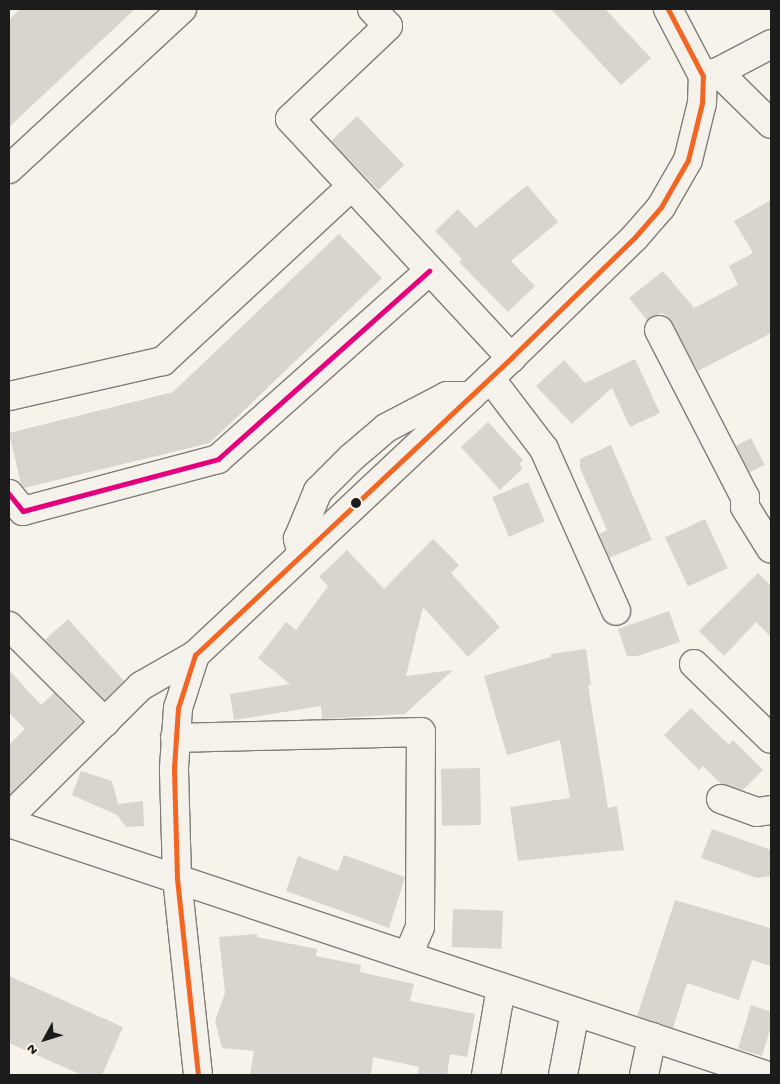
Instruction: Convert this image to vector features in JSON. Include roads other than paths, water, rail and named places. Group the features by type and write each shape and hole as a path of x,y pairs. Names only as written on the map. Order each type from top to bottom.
{"street":[{"path":"9,169 182,9"},
{"path":"372,9 388,26 290,119 511,358"},
{"path":"668,9 711,74 771,124"},
{"path":"9,817 141,686 194,655 490,378 635,237 661,207 688,160 711,74 771,44"},
{"path":"9,396 163,360 351,187"},
{"path":"9,494 23,511 218,459 429,271"},
{"path":"659,330 745,497 745,507 771,549"},
{"path":"490,378 544,449 616,611"},
{"path":"302,554 298,539 318,491 351,458 386,428 447,396 471,396"},
{"path":"9,628 105,722"},
{"path":"194,655 178,708 176,738 177,878 198,1075"},
{"path":"694,664 771,739"},
{"path":"176,738 421,732 420,927 408,955"},
{"path":"721,799 757,812 771,810"},
{"path":"9,823 157,875 177,878 765,1075"},
{"path":"486,1075 501,987"},
{"path":"563,1075 575,1012"},
{"path":"644,1075 652,1037"}]}
